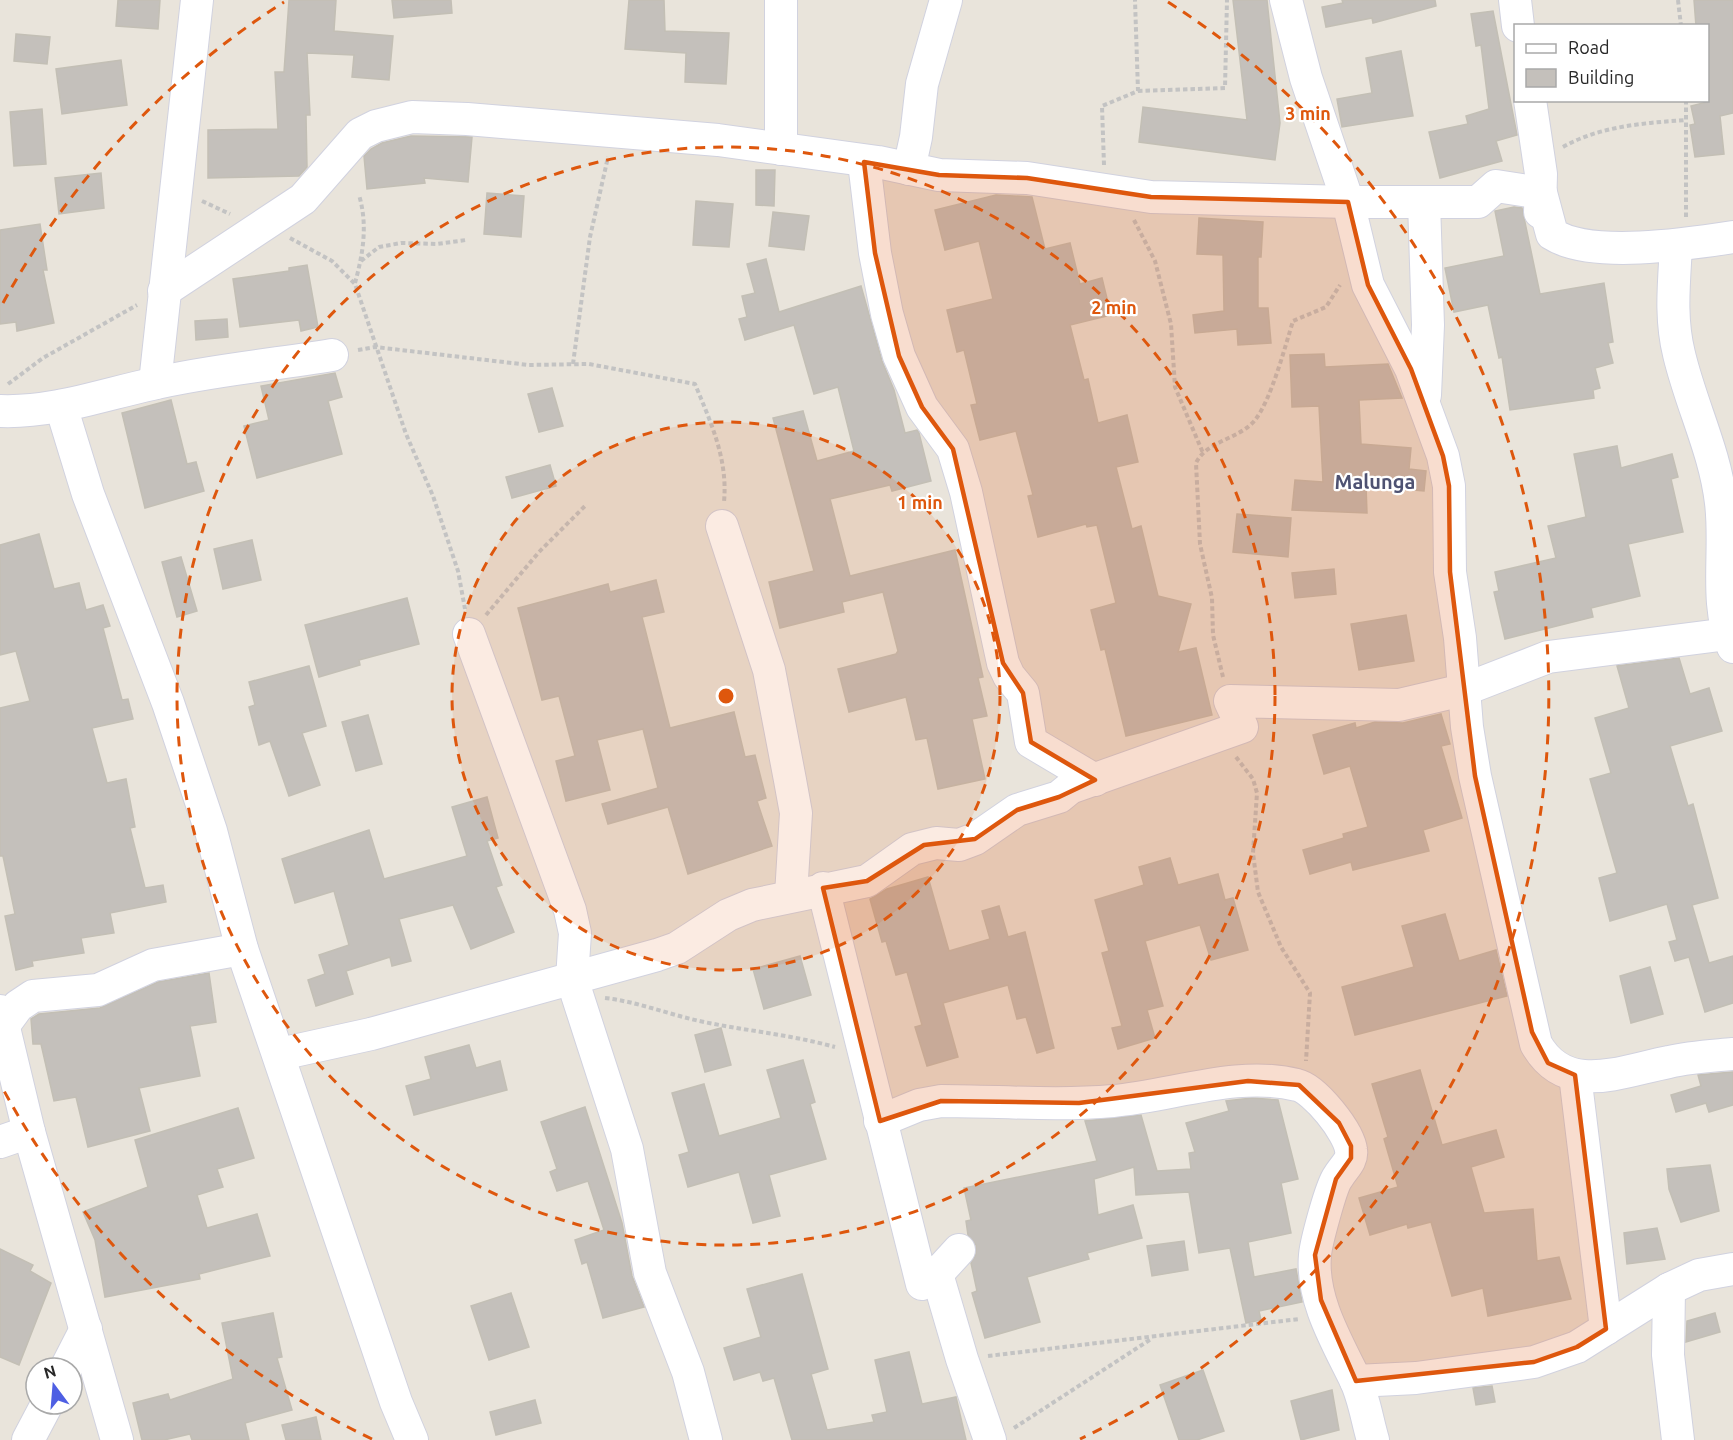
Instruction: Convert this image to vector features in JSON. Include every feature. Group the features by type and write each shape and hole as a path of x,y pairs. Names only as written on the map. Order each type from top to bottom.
{"street":[{"path":"154,383 197,0"},
{"path":"781,0 782,149"},
{"path":"909,169 916,137 922,84 946,0"},
{"path":"1286,0 1306,78 1348,202 1368,285 1411,369 1443,456 1449,486 1450,572 1460,638 1463,690 1475,776 1518,956 1532,1032 1548,1063 1575,1075 1586,1077 1607,1075 1671,1061 1733,1054"},
{"path":"1515,0 1518,24"},
{"path":"1530,102 1541,193 1552,234 1562,241 1572,244 1626,247 1682,245 1733,237"},
{"path":"164,291 303,199 351,143 376,126 406,118 618,131 718,140 909,169 939,176 1027,178 1151,196 1348,202 1478,202 1496,186 1541,193"},
{"path":"864,162 875,253 887,314 899,356 922,407 953,449 966,492 1000,652 1009,676 1023,693 1031,742 1095,780"},
{"path":"1424,202 1428,325 1424,405"},
{"path":"280,1054 574,986 677,948 728,915 752,905 823,888 867,881 906,853 924,845 959,845 975,839 1017,810 1059,797 1070,788 1242,727 1230,701 1382,707 1463,690 1548,657 1730,641 1722,603 1721,503 1713,459 1679,355 1674,329 1672,300 1682,245"},
{"path":"0,411 22,412 61,406 154,383 332,355"},
{"path":"61,406 88,494 172,713 211,831 242,949 280,1054 393,1391 412,1440"},
{"path":"722,526 769,670 790,780 796,813 791,895"},
{"path":"469,633 567,900 575,933 574,986 627,1149 650,1273 688,1372 706,1440"},
{"path":"823,888 922,1284 937,1274 960,1250"},
{"path":"117,1440 29,1132 2,1018 33,996 98,990 153,965 242,949"},
{"path":"1575,1075 1606,1329"},
{"path":"880,1121 919,1105 941,1101 1078,1104 1115,1101 1248,1081 1299,1085 1314,1095 1339,1123 1352,1153 1336,1179 1315,1255 1321,1300 1342,1355 1356,1381 1373,1440"},
{"path":"0,1142 29,1132"},
{"path":"1356,1381 1416,1378 1534,1362 1577,1347 1669,1289 1699,1275 1733,1269"},
{"path":"937,1274 962,1359 998,1437"},
{"path":"1669,1289 1668,1356 1678,1440"},
{"path":"72,1356 86,1329"},
{"path":"28,1440 40,1416"}],"path":[{"path":"1135,0 1138,91"},
{"path":"1203,453 1175,387 1171,324 1155,261 1130,212 1104,189 1102,106 1138,91 1225,88 1227,0"},
{"path":"1678,0 1681,24"},
{"path":"1682,245 1686,102"},
{"path":"1539,162 1566,145 1600,132 1644,123 1686,120"},
{"path":"573,364 590,237 604,170 618,131"},
{"path":"177,189 259,228 296,240 332,261 355,284 406,434 433,496 458,571 469,633"},
{"path":"355,284 361,261 363,211 359,195"},
{"path":"361,261 379,247 401,243 437,244 466,240"},
{"path":"1230,701 1213,635 1212,598 1200,544 1196,463 1203,453 1256,420 1287,345 1293,321 1326,307 1360,251"},
{"path":"0,390 43,358 96,326 164,291"},
{"path":"332,355 375,347 529,365 589,364 695,384 712,424 726,476 722,526"},
{"path":"469,633 539,552 585,506"},
{"path":"1229,751 1241,761 1253,779 1257,793 1253,853 1258,892 1281,947 1310,993 1309,1037 1299,1085"},
{"path":"574,986 702,1022 814,1041 864,1057"},
{"path":"962,1359 1327,1316"},
{"path":"998,1437 1153,1338"}],"highlighted area":[{"path":"864,162 939,175 1027,178 1151,197 1348,202 1368,285 1411,369 1443,456 1449,486 1450,572 1475,776 1532,1032 1548,1063 1575,1075 1606,1329 1577,1347 1534,1362 1356,1381 1321,1300 1315,1255 1336,1179 1351,1158 1351,1146 1339,1123 1299,1085 1248,1081 1079,1103 941,1101 880,1121 823,888 867,881 924,845 975,839 1017,810 1059,797 1095,780 1031,742 1023,693 1003,663 953,449 922,407 899,356 875,253"}],"building":[{"path":"118,0 160,0 158,29 116,26"},
{"path":"289,0 336,0 334,31 393,36 389,80 352,77 354,55 307,53 310,115 306,115 307,167 299,176 208,178 208,130 278,129 275,72 284,72"},
{"path":"392,0 451,0 452,13 394,18"},
{"path":"629,0 664,0 665,31 729,33 726,84 685,82 686,53 625,49"},
{"path":"1233,0 1267,0 1280,123 1275,160 1139,142 1143,107 1247,120"},
{"path":"1342,0 1435,0 1436,6 1373,23 1372,18 1326,27 1322,7 1343,3"},
{"path":"1694,0 1733,0 1733,113 1720,116 1724,154 1695,157 1690,125 1695,124 1691,106 1709,102 1709,24 1696,24"},
{"path":"1493,11 1517,135 1496,141 1502,161 1440,178 1429,132 1468,124 1466,116 1489,109 1481,45 1476,46 1471,14"},
{"path":"16,34 50,37 47,64 14,61"},
{"path":"1401,51 1413,116 1342,127 1337,99 1372,93 1366,58"},
{"path":"121,60 127,105 62,114 56,69"},
{"path":"42,109 46,164 14,166 10,112"},
{"path":"411,136 472,137 468,182 424,178 425,183 367,189 364,156 382,143"},
{"path":"756,170 775,170 774,206 756,205"},
{"path":"101,173 104,208 59,214 55,178"},
{"path":"487,193 524,196 521,237 484,234"},
{"path":"996,195 1032,197 1045,249 1070,243 1080,284 1102,278 1111,315 1070,325 1084,380 1088,379 1098,423 1127,415 1138,462 1116,467 1132,529 1141,526 1158,596 1191,604 1178,652 1196,648 1212,715 1126,736 1105,649 1101,650 1091,610 1116,603 1097,525 1087,527 1086,524 1038,537 1028,496 1033,495 1016,431 980,440 971,405 977,404 964,350 957,352 947,310 993,299 979,241 945,250 935,210"},
{"path":"696,201 733,204 729,247 693,245"},
{"path":"1514,207 1522,208 1540,294 1604,283 1613,342 1608,343 1613,363 1595,368 1600,388 1593,390 1594,398 1510,410 1502,357 1499,358 1488,305 1454,312 1445,268 1504,256 1495,211"},
{"path":"773,212 809,216 804,250 769,246"},
{"path":"1199,218 1263,222 1261,257 1258,257 1258,308 1268,308 1271,343 1238,345 1237,329 1195,333 1193,315 1224,311 1223,255 1197,254"},
{"path":"40,224 47,270 43,270 54,323 17,331 16,322 0,324 0,230"},
{"path":"766,259 779,312 861,286 905,433 917,430 919,433 931,481 892,491 890,485 830,499 850,576 955,550 983,677 978,678 987,716 972,719 985,779 938,789 927,738 916,740 906,697 849,712 838,669 896,654 898,651 883,592 842,602 844,612 780,628 769,582 814,571 773,418 803,411 817,461 854,451 838,387 814,394 794,325 745,340 739,319 747,317 742,296 755,293 747,264"},
{"path":"307,265 318,327 301,331 299,320 240,327 233,279 289,271 289,268"},
{"path":"227,319 228,337 196,340 195,321"},
{"path":"1324,354 1325,367 1388,364 1402,398 1359,400 1361,444 1411,448 1409,469 1426,471 1424,491 1366,486 1367,513 1292,510 1295,480 1323,482 1319,406 1292,407 1290,355"},
{"path":"335,373 342,397 328,401 342,454 257,478 244,426 269,420 261,386"},
{"path":"552,388 563,426 539,432 528,394"},
{"path":"171,400 187,464 196,462 204,491 145,508 122,413"},
{"path":"1617,446 1621,468 1672,454 1678,477 1671,479 1683,532 1628,544 1640,596 1591,608 1593,617 1505,639 1494,592 1499,591 1495,572 1556,558 1548,526 1586,517 1574,454"},
{"path":"550,465 556,486 512,498 506,477"},
{"path":"1237,514 1291,518 1288,557 1233,552"},
{"path":"39,534 54,589 79,583 86,610 103,605 110,626 103,628 122,700 128,699 133,719 92,728 107,783 126,779 135,827 130,828 145,888 163,885 166,902 110,913 114,933 81,938 84,953 32,961 33,966 16,970 5,916 15,914 3,856 0,856 0,708 30,701 16,651 0,655 0,545"},
{"path":"252,540 261,580 223,589 214,549"},
{"path":"181,557 197,611 177,617 162,562"},
{"path":"1334,569 1336,594 1295,598 1292,573"},
{"path":"656,580 664,612 642,617 670,728 734,712 745,757 755,755 766,798 757,801 772,846 688,874 668,807 608,824 602,804 658,788 643,729 597,740 610,790 566,801 556,761 575,756 559,696 542,700 518,608 608,584 610,592"},
{"path":"407,598 419,644 359,660 360,665 319,677 305,625"},
{"path":"1406,615 1414,661 1359,670 1351,624"},
{"path":"1679,658 1690,694 1709,688 1722,731 1670,746 1688,806 1693,804 1718,898 1692,905 1709,963 1733,956 1733,1003 1705,1012 1689,957 1675,961 1669,942 1677,940 1667,904 1610,921 1599,878 1617,873 1590,779 1611,773 1595,718 1629,708 1617,666"},
{"path":"309,666 326,726 302,733 320,785 289,796 270,741 259,745 249,707 255,705 249,682"},
{"path":"1441,714 1450,744 1441,746 1462,818 1423,830 1429,851 1353,870 1351,862 1310,874 1303,850 1344,838 1343,834 1368,827 1350,766 1324,774 1313,735 1355,723 1356,728 1375,722 1403,723"},
{"path":"368,715 382,764 356,771 342,722"},
{"path":"487,797 498,838 487,841 502,885 496,887 514,932 471,949 453,905 399,919 411,961 392,966 390,957 346,971 353,994 316,1006 308,980 325,974 319,955 349,945 334,891 295,903 282,859 369,830 384,879 467,856 452,807"},
{"path":"1170,858 1178,885 1218,874 1225,900 1233,898 1248,950 1211,960 1200,925 1145,941 1163,1006 1147,1010 1155,1038 1118,1049 1112,1028 1122,1026 1102,953 1109,951 1095,900 1144,885 1139,867"},
{"path":"928,877 949,951 990,939 982,911 999,906 1008,937 1025,932 1054,1048 1037,1053 1026,1017 1017,1019 1008,985 943,1003 958,1057 927,1066 915,1027 922,1025 907,972 896,975 886,941 882,942 870,899 887,889"},
{"path":"1445,914 1459,961 1496,950 1507,996 1355,1035 1342,987 1414,967 1402,926"},
{"path":"800,956 811,995 764,1009 753,969"},
{"path":"1650,967 1663,1014 1631,1023 1620,976"},
{"path":"209,973 216,1022 190,1026 200,1076 139,1088 150,1131 88,1147 76,1097 54,1101 41,1044 33,1044 31,1019 39,1014 100,1008 158,982"},
{"path":"721,1028 731,1065 705,1072 695,1035"},
{"path":"469,1045 476,1068 500,1061 507,1090 414,1115 406,1086 431,1079 425,1057"},
{"path":"803,1060 815,1102 810,1104 826,1159 769,1175 780,1216 753,1223 739,1172 688,1187 679,1155 689,1152 672,1093 704,1084 719,1136 781,1118 767,1070"},
{"path":"1420,1070 1442,1145 1496,1130 1504,1157 1471,1167 1484,1213 1533,1209 1537,1261 1559,1257 1571,1299 1488,1316 1483,1288 1452,1296 1431,1222 1408,1228 1407,1224 1370,1235 1359,1198 1398,1187 1384,1139 1388,1137 1372,1084"},
{"path":"1733,1072 1733,1105 1709,1112 1706,1103 1676,1112 1671,1095 1701,1086 1698,1075"},
{"path":"1252,1098 1278,1100 1298,1179 1281,1183 1291,1233 1248,1242 1254,1277 1296,1269 1302,1302 1259,1311 1261,1320 1246,1323 1230,1248 1199,1253 1189,1192 1136,1195 1134,1167 1094,1179 1098,1215 1133,1205 1142,1238 1087,1253 1089,1259 1027,1277 1040,1322 985,1338 972,1293 977,1291 971,1263 976,1254 976,1245 968,1235 966,1221 971,1220 964,1188 1097,1161 1085,1121 1141,1115 1157,1171 1191,1169 1189,1153 1195,1152 1186,1123 1229,1111 1226,1101"},
{"path":"585,1107 622,1223 632,1276 644,1307 603,1318 587,1262 582,1264 575,1240 604,1230 588,1181 557,1191 550,1172 557,1169 541,1122"},
{"path":"238,1108 254,1158 217,1169 223,1187 197,1195 207,1228 257,1214 270,1256 199,1274 200,1279 105,1297 95,1240 83,1212 148,1187 135,1140"},
{"path":"1710,1165 1719,1211 1681,1222 1669,1189 1667,1169"},
{"path":"1657,1228 1665,1259 1627,1264 1624,1233"},
{"path":"1184,1241 1188,1270 1152,1276 1147,1246"},
{"path":"0,1249 33,1265 30,1271 51,1283 19,1365 0,1357"},
{"path":"802,1274 828,1369 811,1374 827,1430 874,1422 872,1415 887,1412 875,1360 909,1352 922,1404 956,1397 966,1440 792,1440 774,1378 763,1381 760,1372 734,1380 724,1348 761,1337 747,1289"},
{"path":"511,1293 529,1347 489,1360 471,1306"},
{"path":"273,1313 282,1357 277,1358 292,1410 245,1423 249,1440 192,1440 190,1434 164,1440 142,1440 133,1403 168,1394 170,1400 233,1379 222,1323"},
{"path":"1715,1313 1720,1332 1686,1342 1687,1321"},
{"path":"1203,1370 1224,1431 1197,1440 1179,1440 1160,1385"},
{"path":"1492,1386 1495,1402 1476,1405 1473,1388"},
{"path":"1332,1390 1339,1430 1301,1440 1291,1401"},
{"path":"535,1400 541,1423 496,1435 490,1412"},
{"path":"316,1417 321,1440 286,1440 282,1425"}],"district":[{"name":"Malunga","path":"1375,482"}]}
